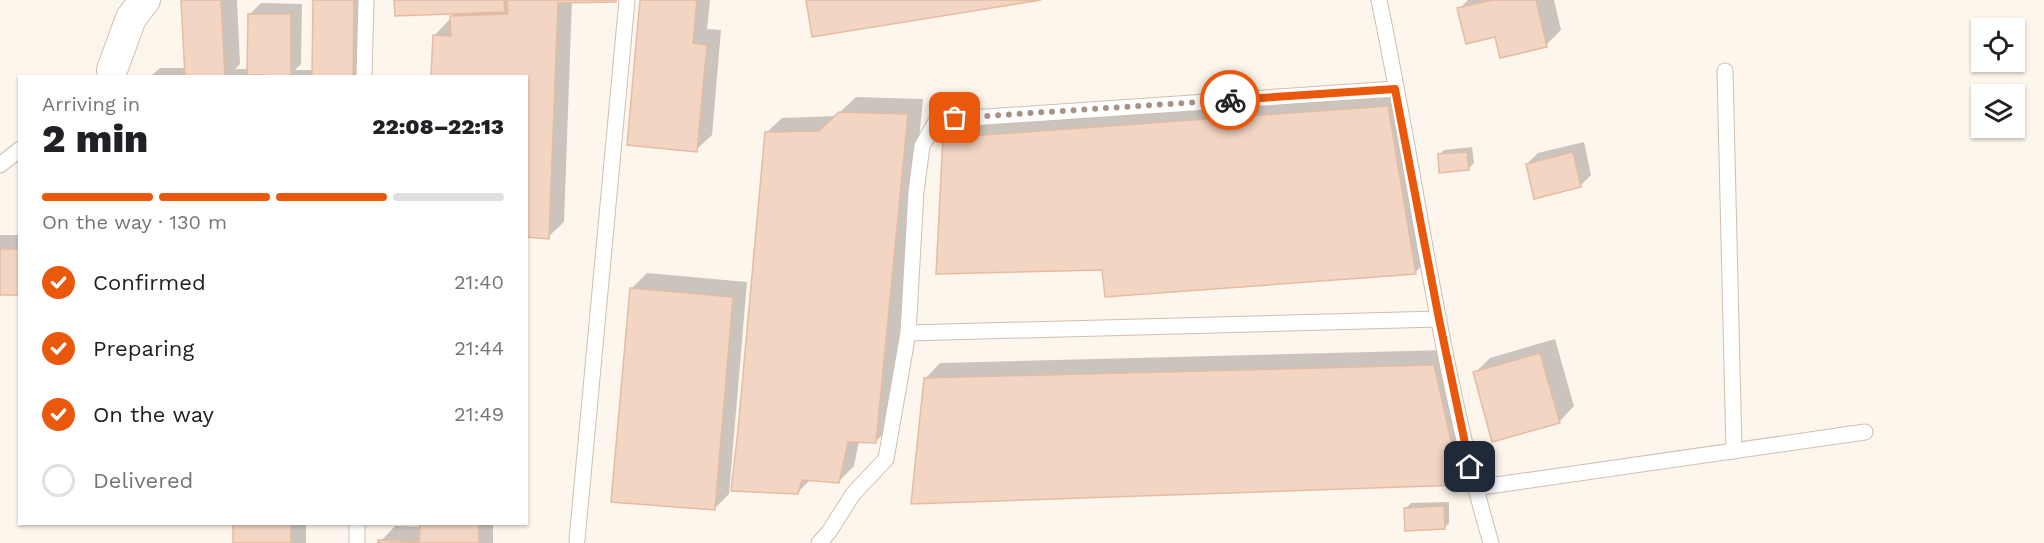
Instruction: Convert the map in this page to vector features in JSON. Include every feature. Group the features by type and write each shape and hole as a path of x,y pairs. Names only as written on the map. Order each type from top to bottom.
{"street":[{"path":"109,73 131,18 145,0"}],"lane":[{"path":"364,75 366,0"},
{"path":"577,540 627,0"},
{"path":"1379,0 1439,319 1475,488 1491,543"},
{"path":"1725,71 1734,451"},
{"path":"819,543 829,532 853,494 886,459 908,333 916,192 922,146 938,118 971,118 1395,89"},
{"path":"0,165 18,151"},
{"path":"908,333 1439,319"},
{"path":"1475,488 1865,432"},
{"path":"357,525 357,543"}],"building":[{"path":"181,0 221,0 225,75 185,75"},
{"path":"313,0 354,0 353,75 312,75"},
{"path":"394,0 504,0 505,12 395,16"},
{"path":"507,0 616,0 616,2 558,3 549,239 528,237 528,75 431,75 433,35 451,36 450,16 508,14"},
{"path":"640,0 697,0 693,43 707,45 697,152 627,145"},
{"path":"806,0 1041,0 812,37"},
{"path":"1492,0 1536,0 1547,47 1500,58 1495,37 1466,44 1457,8"},
{"path":"248,14 291,14 291,75 247,75"},
{"path":"1388,106 1416,274 1105,297 1102,270 936,274 943,138"},
{"path":"839,112 908,114 876,443 848,442 839,483 802,480 798,494 731,491 765,132 819,131"},
{"path":"1467,152 1469,170 1439,173 1438,154"},
{"path":"1573,152 1581,187 1534,199 1526,164"},
{"path":"0,249 18,249 18,295 0,295"},
{"path":"630,288 733,297 715,510 611,502"},
{"path":"1540,353 1560,423 1492,442 1473,372"},
{"path":"1434,365 1461,485 911,504 924,378"},
{"path":"1444,506 1445,529 1405,531 1404,508"},
{"path":"233,525 291,525 291,543 233,543"},
{"path":"420,525 479,525 479,543 378,543 378,540 419,542"}],"way so far":[{"path":"955,118 1230,100"}],"route":[{"path":"1230,100 1395,89 1470,467"}]}
